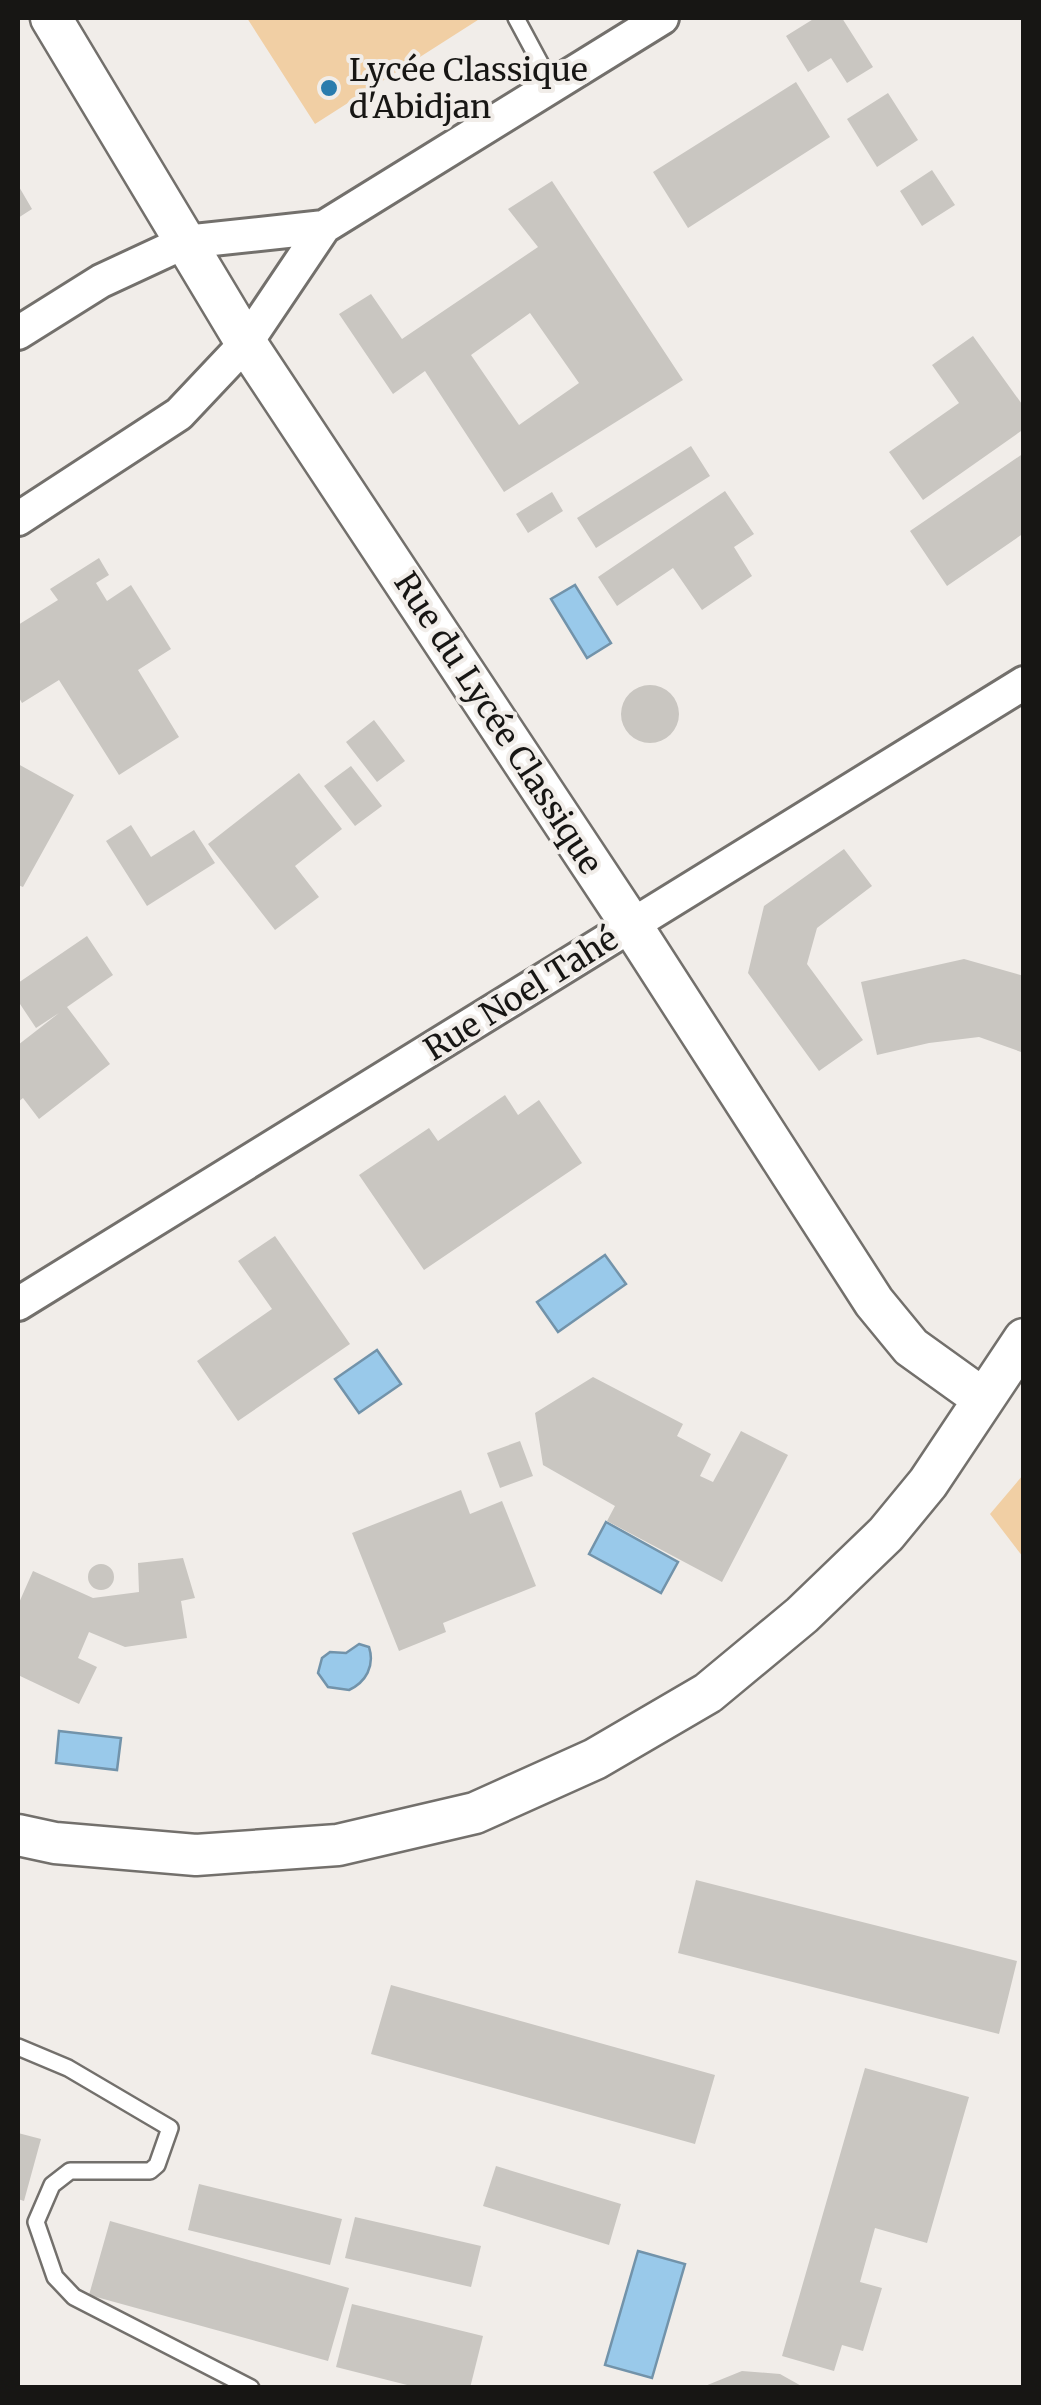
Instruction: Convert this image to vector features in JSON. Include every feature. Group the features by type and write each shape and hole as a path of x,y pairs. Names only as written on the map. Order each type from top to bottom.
{"street":[{"name":"Rue du Lycée Classique","path":"51,18 246,343 632,926 874,1302 911,1347 982,1398"},
{"path":"18,519 178,414 246,343 324,227 662,18"},
{"path":"18,333 101,281 185,242 324,227"},
{"name":"Rue Noel Tahé","path":"18,1304 1024,683"},
{"path":"18,1835 56,1843 196,1855 338,1846 475,1813 578,1767 708,1693 802,1615 886,1534 917,1496 1024,1339"}],"lane":[{"path":"516,18 552,86"},
{"path":"18,2046 68,2068 170,2128 150,2171 70,2171 52,2184 36,2222 54,2277 74,2297 251,2388"}],"shaded area":[{"path":"247,18 481,18 315,124"},
{"path":"1023,1475 1023,1557 990,1514"}],"water":[{"path":"575,585 611,643 587,658 551,599"},
{"path":"605,1255 626,1284 558,1332 537,1302"},
{"path":"377,1350 401,1384 359,1413 335,1379"},
{"path":"606,1522 678,1562 661,1593 589,1554"},
{"path":"359,1644 369,1647 371,1654 364,1678 349,1690 328,1687 318,1673 322,1658 330,1652 346,1653"},
{"path":"59,1731 121,1738 117,1770 56,1763"},
{"path":"638,2251 685,2264 652,2378 605,2365"}],"building":[{"path":"815,18 842,18 873,67 847,83 831,58 808,72 786,36"},
{"path":"796,82 830,137 688,228 653,172"},
{"path":"888,93 918,140 877,167 847,119"},
{"path":"932,170 955,205 922,226 900,191"},
{"path":"552,181 683,380 504,492 425,371 393,394 339,314 371,294 402,339 538,247 508,209","holes":["530,313 579,383 519,425 471,355"]},
{"path":"18,185 32,209 18,218"},
{"path":"973,336 1024,407 1024,429 923,500 889,452 959,403 932,365"},
{"path":"691,446 710,476 596,548 577,518"},
{"path":"1024,453 1024,533 947,586 910,531"},
{"path":"725,491 754,534 734,547 752,576 702,610 673,568 617,606 598,577"},
{"path":"552,492 563,511 528,533 516,514"},
{"path":"99,558 109,575 96,583 107,601 131,585 171,649 138,670 179,737 119,775 59,680 22,703 18,696 18,625 58,600 50,589"},
{"path":"650,685 670,694 679,714 670,734 650,743 630,734 621,714 630,694"},
{"path":"374,720 405,761 377,782 346,742"},
{"path":"18,764 74,795 23,887 18,885"},
{"path":"351,766 382,806 355,826 324,786"},
{"path":"299,773 342,829 295,866 319,897 275,930 208,844"},
{"path":"131,825 151,857 194,830 215,863 147,906 106,841"},
{"path":"844,849 872,886 817,928 807,964 863,1040 819,1071 748,973 764,906"},
{"path":"87,936 113,975 67,1007 110,1064 39,1119 23,1098 18,1102 18,1045 59,1013 36,1028 18,1001 18,983"},
{"path":"964,959 1024,976 1024,1053 979,1037 877,1055 861,982"},
{"path":"505,1095 518,1115 539,1100 582,1163 424,1270 359,1175 429,1128 438,1141"},
{"path":"275,1236 350,1344 238,1421 197,1361 272,1309 238,1261"},
{"path":"593,1377 683,1424 677,1436 711,1454 700,1476 713,1482 741,1431 788,1455 722,1582 607,1521 615,1506 543,1465 535,1413"},
{"path":"520,1441 533,1476 500,1488 487,1453"},
{"path":"461,1490 470,1514 502,1501 536,1586 443,1623 446,1632 399,1651 352,1533"},
{"path":"183,1558 195,1598 181,1601 187,1638 125,1647 89,1632 78,1658 97,1667 79,1704 18,1675 18,1605 33,1571 93,1598 139,1592 138,1563"},
{"path":"101,1564 110,1568 114,1577 110,1586 101,1590 92,1586 88,1577 92,1568"},
{"path":"696,1880 1017,1961 999,2034 678,1953"},
{"path":"391,1985 715,2075 695,2144 371,2054"},
{"path":"865,2068 969,2097 927,2243 875,2228 860,2282 882,2288 863,2351 842,2345 834,2371 782,2356"},
{"path":"18,2133 41,2139 24,2201 18,2199"},
{"path":"496,2166 621,2204 609,2245 483,2206"},
{"path":"199,2184 342,2219 330,2265 188,2230"},
{"path":"355,2217 481,2246 471,2287 345,2258"},
{"path":"110,2221 349,2288 328,2361 89,2295"},
{"path":"352,2304 483,2336 470,2388 419,2388 336,2367"},
{"path":"742,2371 780,2374 805,2388 700,2388"}],"place":[{"name":"Lycée Classique d'Abidjan","path":"329,88"}]}
